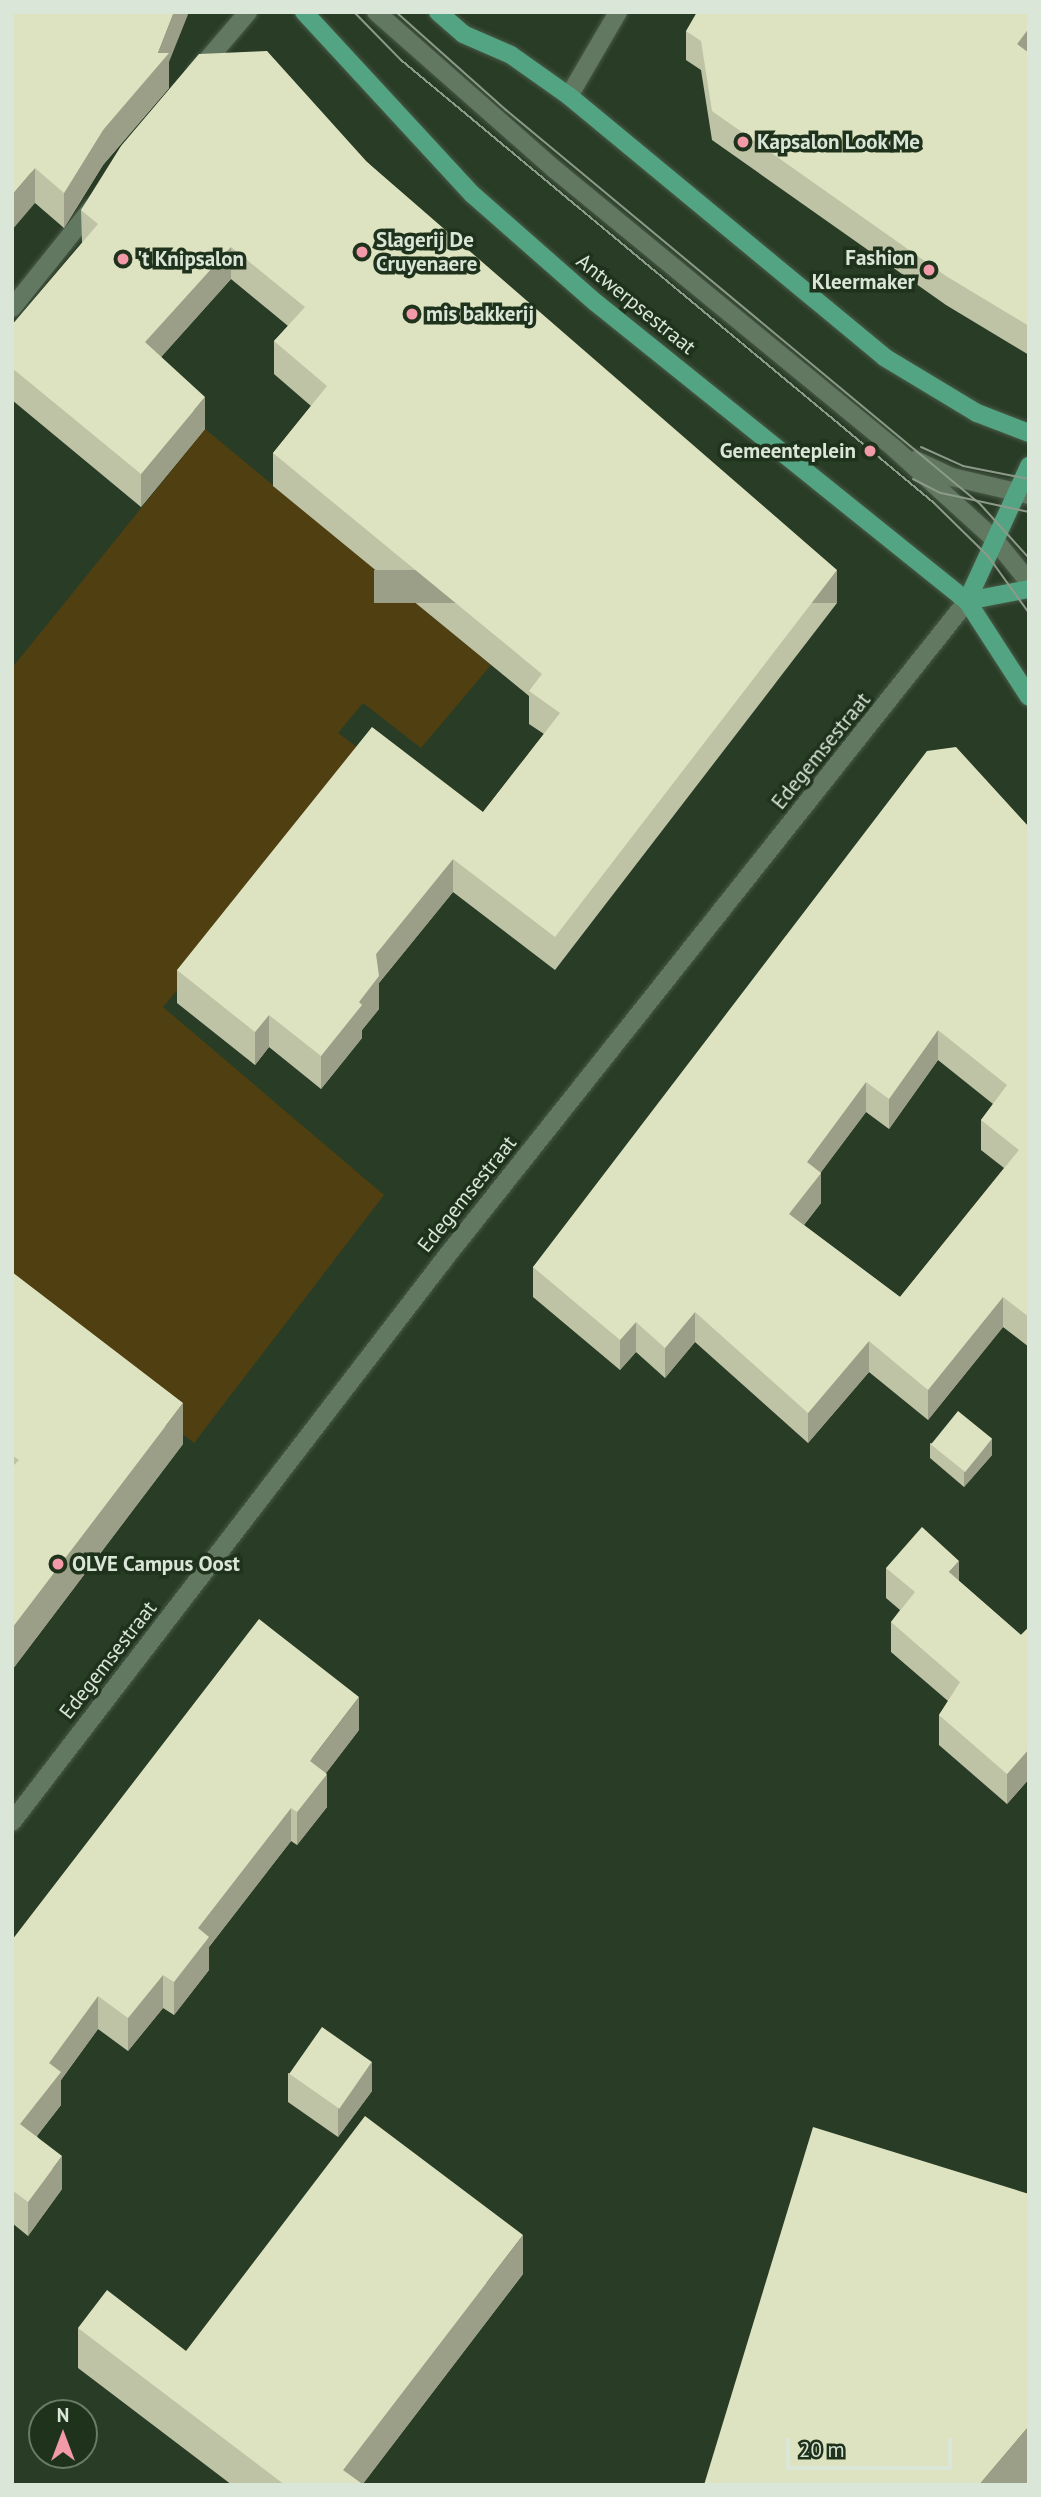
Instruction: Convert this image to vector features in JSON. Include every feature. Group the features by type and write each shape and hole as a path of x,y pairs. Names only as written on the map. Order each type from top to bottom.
{"main road":[{"name":"Antwerpsestraat","path":"304,12 472,194 595,302 967,601 1029,697"},
{"path":"438,12 463,34 511,54 569,96 884,357 977,413 1029,433"},
{"path":"967,601 995,540 1023,494 1029,466"},
{"path":"967,601 1029,589"}],"street":[{"path":"182,90 248,12"},
{"path":"376,12 553,168 894,448 995,540 1029,582"},
{"path":"569,96 618,12"},
{"path":"12,308 85,221 106,184"},
{"path":"894,448 952,477 1023,494"},
{"name":"Edegemsestraat","path":"12,1822 446,1256 967,601"}],"shaded area":[{"path":"205,429 491,665 421,748 363,703 338,733 373,759 163,1007 384,1195 194,1443 12,1299 12,668"}],"building":[{"path":"12,12 174,12 158,53 169,53 103,130 64,193 35,168 12,195"},
{"path":"697,12 1029,12 1029,28 1017,44 1029,53 1029,326 946,276 712,111 701,41 686,31"},
{"path":"267,51 367,162 837,570 555,937 453,859 376,954 379,976 359,1002 362,1005 321,1056 269,1015 255,1032 177,970 372,727 483,812 560,713 529,691 542,674 273,453 327,386 274,341 305,307 231,247 145,342 205,397 141,474 12,368 12,325 98,224 81,210 121,146 199,54"},
{"path":"956,747 1029,827 1029,1317 1003,1297 928,1390 869,1341 808,1413 695,1312 665,1348 636,1322 620,1340 533,1267 927,751","holes":["938,1030 1007,1085 981,1120 1019,1150 900,1297 789,1214 821,1173 807,1162 866,1082 889,1099"]},
{"name":"OLVE Campus Oost","path":"12,1272 183,1403 12,1628 12,1467 19,1460 12,1455"},
{"path":"958,1411 992,1439 965,1472 931,1444"},
{"path":"922,1527 959,1561 949,1572 1021,1635 1029,1627 1029,1749 1007,1774 939,1715 960,1682 891,1622 915,1592 886,1568"},
{"path":"259,1619 359,1697 310,1761 327,1774 297,1812 291,1808 198,1928 209,1937 174,1982 163,1975 128,2018 98,1996 49,2063 61,2072 20,2124 62,2156 28,2202 12,2190 12,1940"},
{"path":"322,2027 372,2062 339,2109 289,2074"},
{"path":"365,2116 523,2235 343,2470 361,2483 285,2485 78,2328 107,2290 186,2351"},
{"path":"813,2127 1029,2194 1029,2426 979,2485 704,2485"}],"tram line":[{"path":"354,12 401,60 934,503 988,556 1029,613"},
{"path":"396,12 506,110 980,504 1029,558"},
{"path":"921,447 963,466 1029,479"},
{"path":"913,479 941,493 1029,512"}],"place":[{"name":"Kapsalon Look Me","path":"743,142"},
{"name":"Slagerij De Cruyenaere","path":"362,252"},
{"name":"'t Knipsalon","path":"123,259"},
{"name":"Fashion Kleermaker","path":"929,270"},
{"name":"mis bakkerij","path":"412,314"},
{"name":"Gemeenteplein","path":"870,451"},
{"name":"OLVE Campus Oost","path":"58,1564"}]}
